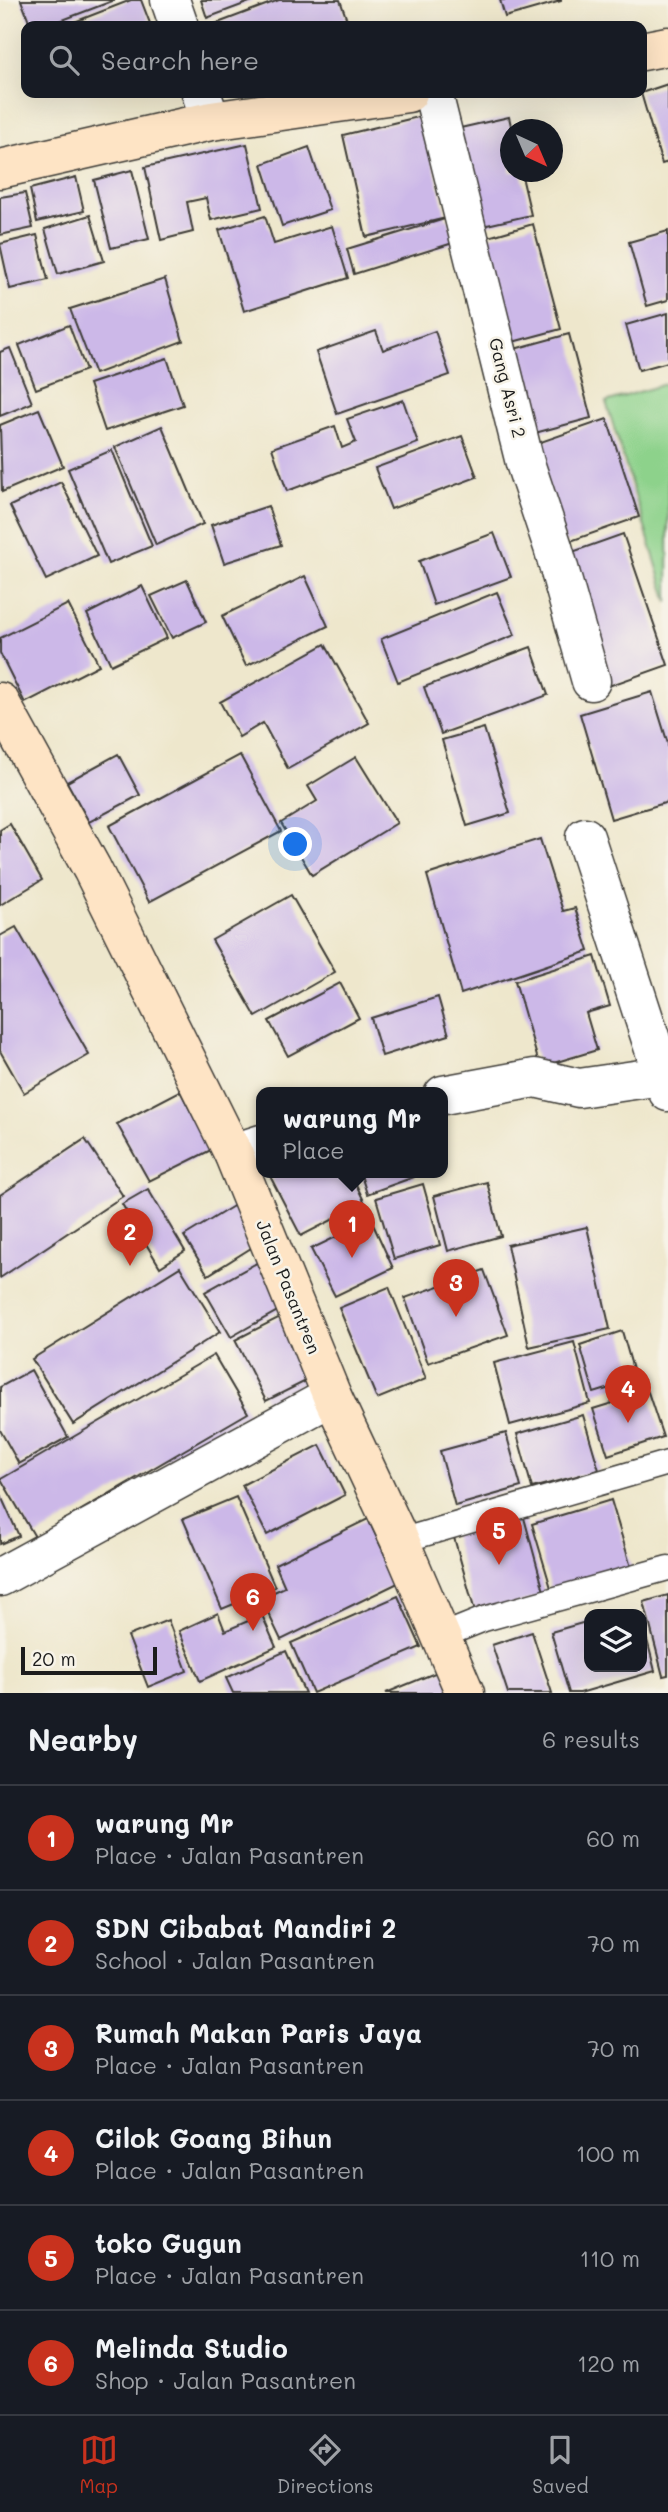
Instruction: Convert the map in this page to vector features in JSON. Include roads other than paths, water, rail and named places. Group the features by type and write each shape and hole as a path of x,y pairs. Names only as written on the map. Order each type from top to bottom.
{"main road":[{"path":"647,50 668,46"},
{"path":"0,169 206,107 336,98"},
{"name":"Jalan Pasantren","path":"5,724 92,869 247,1149 256,1175"},
{"name":"Jalan Pasantren","path":"257,1178 332,1396 400,1541 465,1693"}],"street":[{"path":"170,0 177,21"},
{"name":"Gang Asri 2","path":"434,98 525,463 553,547 591,681"},
{"path":"448,1094 536,1078 579,1088 665,1084 585,837"},
{"path":"0,1577 332,1396"}],"lane":[{"path":"400,1541 668,1463"},
{"path":"442,1636 484,1619 668,1568"}],"place":[{"name":"warung Mr","path":"352,1258"},
{"name":"SDN Cibabat Mandiri 2","path":"130,1266"},
{"name":"Rumah Makan Paris Jaya","path":"456,1317"},
{"name":"Cilok Goang Bihun","path":"628,1423"},
{"name":"toko Gugun","path":"499,1565"},
{"name":"Melinda Studio","path":"253,1631"}]}
